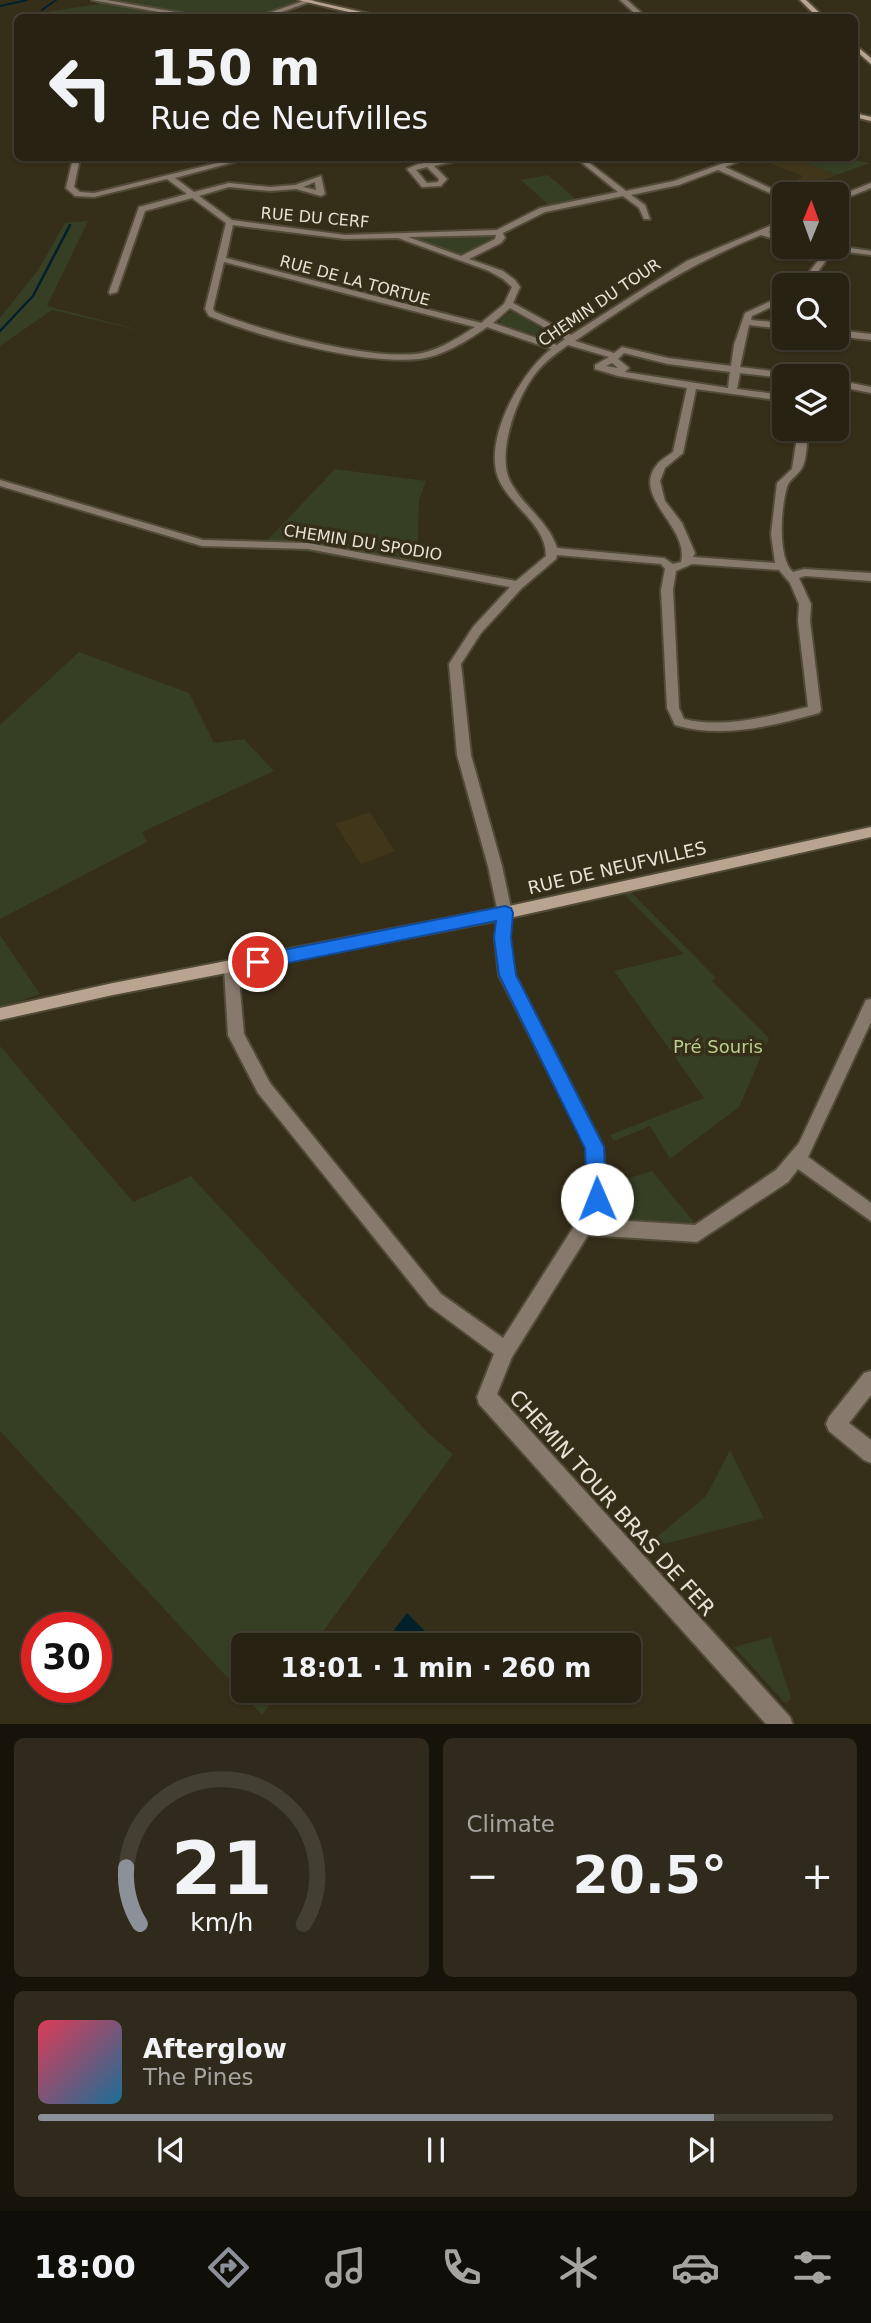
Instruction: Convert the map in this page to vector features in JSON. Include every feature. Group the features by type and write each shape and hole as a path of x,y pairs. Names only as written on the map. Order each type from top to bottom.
{"main road":[{"path":"307,0 367,14"},
{"path":"803,0 818,14"},
{"path":"858,50 871,62"},
{"name":"RUE DE NEUFVILLES","path":"0,1014 113,989 505,913 871,832"}],"street":[{"path":"95,0 182,14"},
{"path":"268,14 307,0"},
{"path":"623,0 639,14"},
{"path":"75,161 70,188 78,194 103,193 233,161"},
{"path":"428,164 446,161"},
{"path":"583,161 642,207 647,217"},
{"path":"462,259 501,239 499,232 543,211 676,183 734,161"},
{"path":"718,167 772,191"},
{"path":"169,177 229,222 209,309 212,314 329,348 421,356 484,325 509,304 570,341 613,358 624,368 618,373"},
{"path":"113,292 142,209 235,184 270,188 296,187"},
{"path":"849,195 871,186"},
{"name":"RUE DU CERF","path":"229,222 337,236 398,236 489,230 499,232"},
{"name":"CHEMIN DU TOUR","path":"553,551 547,534 508,489 500,470 500,450 526,379 535,367 558,349 679,269 772,227"},
{"path":"761,232 772,236"},
{"name":"RUE DU CERF","path":"398,236 513,281 516,287 509,304"},
{"path":"849,250 871,253"},
{"name":"RUE DE LA TORTUE","path":"221,259 484,325 545,342 558,349"},
{"path":"813,273 824,259"},
{"path":"732,392 745,322 755,310 772,303"},
{"path":"745,322 772,325"},
{"path":"849,334 871,337"},
{"path":"772,374 668,360 622,350 598,366 618,373 772,397"},
{"path":"671,569 686,564 689,553 677,523 660,501 655,481 660,467 678,453 692,386"},
{"path":"849,386 871,390"},
{"path":"671,569 667,590 673,708 679,722 694,728 744,724 815,710 804,621 807,614 806,602 801,596 800,587 785,572 777,523 782,483 796,474 804,441"},
{"name":"CHEMIN DU SPODIO","path":"0,483 202,543 301,545 518,585"},
{"path":"505,913 495,866 464,755 455,664 477,630 518,585 546,564 553,551 664,561 671,569"},
{"path":"688,560 785,572 871,577"},
{"name":"CHEMIN TOUR BRAS DE FER","path":"505,913 502,938 507,975 595,1147 597,1199 584,1226 505,1350 486,1397 782,1724"},
{"path":"231,968 236,1035 264,1088 435,1300 505,1350"},
{"path":"584,1226 697,1234 782,1176 798,1159 871,1005"},
{"path":"798,1159 871,1213"},
{"path":"871,1380 836,1424 871,1453"}],"shaded area":[{"path":"765,161 801,161 837,175 818,182 794,182 803,176"},
{"path":"370,812 395,851 361,864 335,824"}],"green space":[{"path":"96,0 303,2 266,14 32,14 99,4"},
{"path":"801,161 870,163 837,175"},
{"path":"548,175 577,200 550,206 521,180"},
{"path":"88,221 47,306 151,333 52,310 0,346 0,318 38,270 65,223"},
{"path":"497,235 497,238 461,255 417,241 420,236"},
{"path":"513,312 538,326 542,333 536,335 499,322"},
{"path":"335,469 426,481 419,500 417,571 285,548 259,549"},
{"path":"79,652 189,693 214,743 244,739 274,771 142,832 147,842 0,919 0,725"},
{"name":"Pré Souris","path":"629,890 716,978 712,981 769,1038 739,1107 670,1159 650,1126 614,1141 610,1135 704,1098 614,971 684,954 622,892"},
{"path":"0,935 40,994 0,1009"},
{"path":"0,1046 133,1202 191,1176 428,1433 453,1454 322,1633 231,1633 231,1681 0,1431"},
{"path":"652,1171 694,1222 688,1225 621,1218 611,1211 607,1196 613,1183"},
{"path":"730,1450 764,1518 641,1550 706,1496"},
{"path":"771,1637 791,1698 786,1704 734,1647"},
{"path":"251,1703 271,1703 262,1715"}],"water":[{"path":"407,1613 427,1633 397,1633 394,1630"}],"waterway":[{"path":"0,6 27,0"},
{"path":"42,10 56,0"},
{"path":"0,331 33,296 70,225"}],"route":[{"path":"258,962 505,913 502,938 507,975 595,1147 597,1199"}]}
